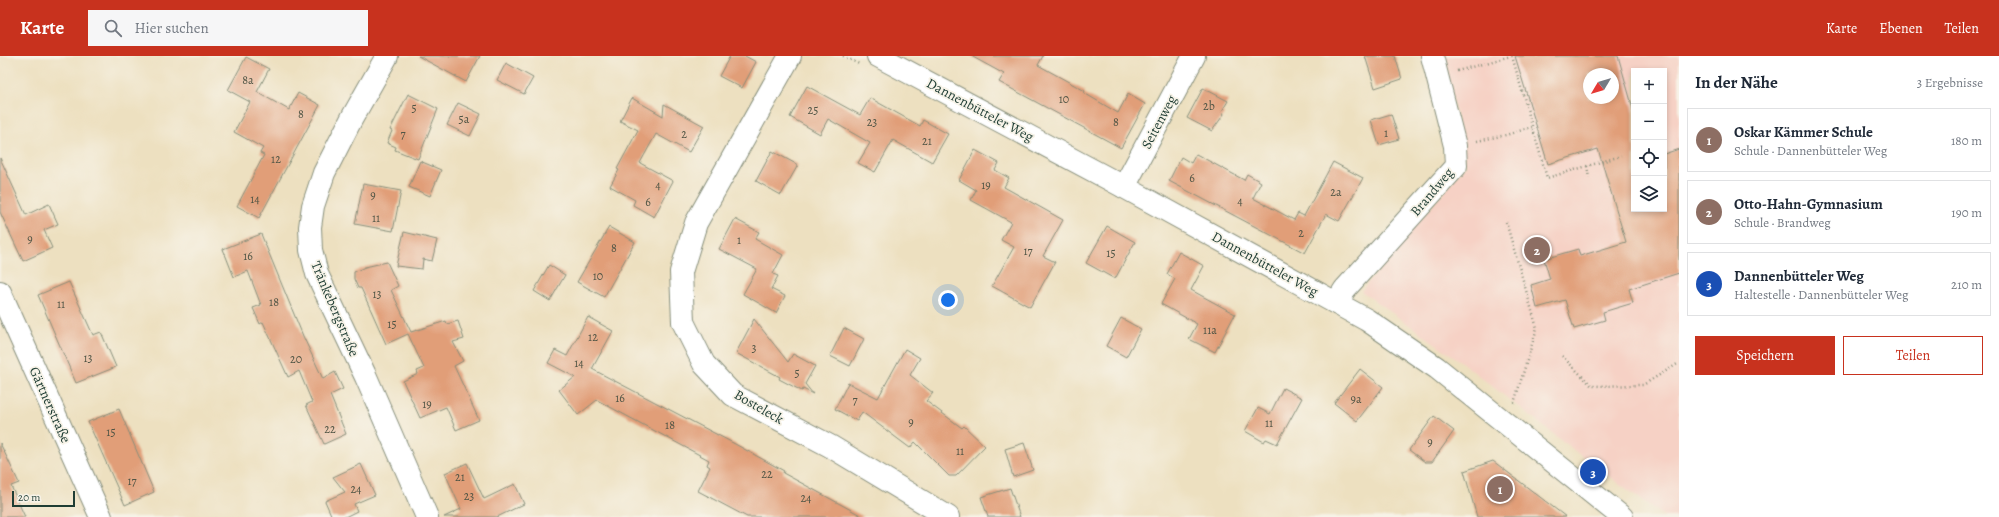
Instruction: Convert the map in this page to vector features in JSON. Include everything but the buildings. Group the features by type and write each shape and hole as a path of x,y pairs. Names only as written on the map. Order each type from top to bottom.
{"street":[{"name":"Tränkebergstraße","path":"387,56 352,118 324,173 313,206 310,228 311,250 318,274 366,377 427,517"},
{"name":"Bosteleck","path":"790,56 696,223 681,272 683,322 704,364 733,395 830,446 948,517"},
{"name":"Seitenweg","path":"1124,187 1194,56"},
{"name":"Brandweg","path":"1336,303 1345,289 1456,166 1455,146 1432,56"},
{"name":"Dannenbütteler Weg","path":"870,61 1124,187 1336,303 1400,342 1437,368 1622,517"},
{"name":"Gärtnerstraße","path":"0,292 101,517"}],"path":[{"path":"843,56 870,61"},
{"path":"1437,77 1511,56 1547,178 1621,156"},
{"path":"1499,137 1532,127"},
{"path":"1587,166 1589,178"},
{"path":"1506,222 1537,328 1513,404"},
{"path":"1562,356 1592,386 1643,385 1679,363"}],"shaded area":[{"path":"1444,56 1679,56 1679,517 1665,517 1580,455 1456,358 1361,291 1466,165"}],"place":[{"name":"Otto-Hahn-Gymnasium","path":"1537,250"},
{"name":"Dannenbütteler Weg","path":"1593,472"},
{"name":"Oskar Kämmer Schule","path":"1500,489"}]}
